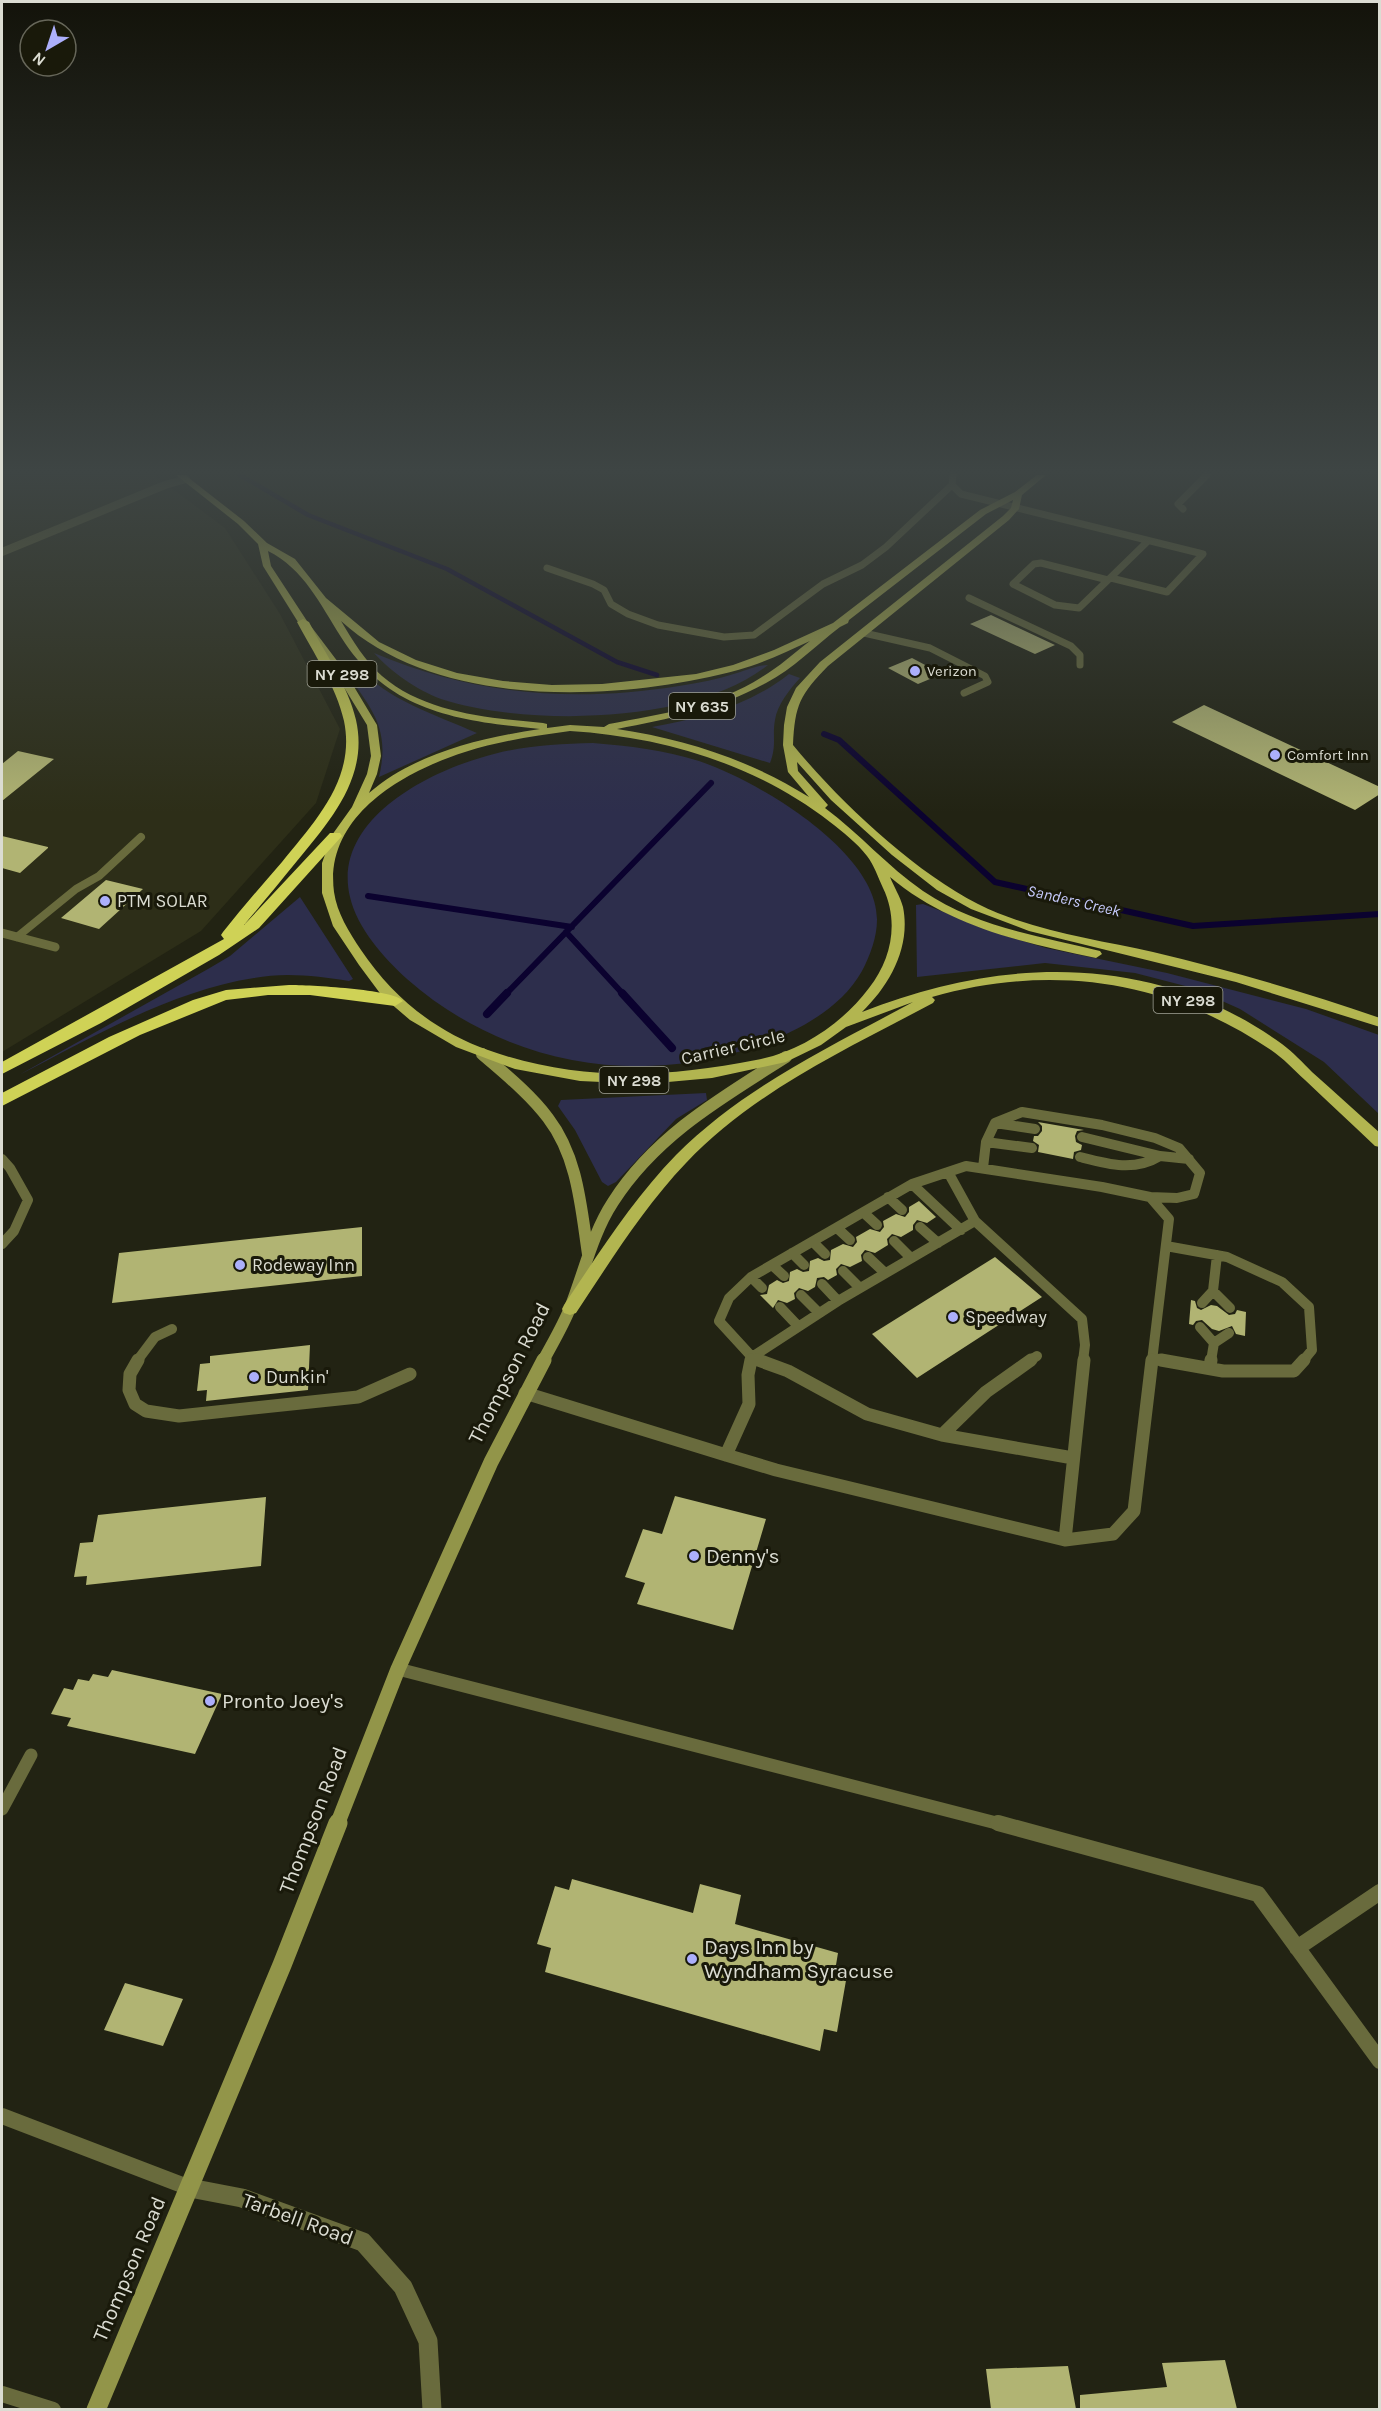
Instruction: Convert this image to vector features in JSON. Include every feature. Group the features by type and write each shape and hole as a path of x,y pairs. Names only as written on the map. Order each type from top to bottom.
{"highway":[{"path":"214,952 297,855 327,816 337,801 351,759 352,731 342,700 303,622"},
{"path":"2,1069 214,952 254,925 335,836"},
{"path":"2,1100 127,1035 210,999 262,990 291,988 318,989 394,1001"}],"main road":[{"name":"NY 298","path":"281,588 339,670 372,726 376,756 365,792 353,814"},
{"name":"NY 298","path":"313,588 362,661 375,676 403,693 446,711 487,720 570,728"},
{"name":"NY 635","path":"598,729 674,715 742,693 765,680 887,588"},
{"path":"831,817 793,772 788,745 792,707 801,688 824,664 919,588"},
{"path":"320,597 376,645 413,662 482,681 568,689 619,687 698,677 738,667 845,621"},
{"name":"Carrier Circle","path":"570,728 598,729 665,742 712,756 783,787 831,817 876,859 897,906 898,926 891,964 873,995 831,1031 786,1057 715,1074 669,1080 590,1078 545,1070 483,1054 444,1035 394,1001 356,953 335,921 329,903 326,873 335,836 353,814 396,779 448,754 487,742 570,728"},
{"path":"788,745 816,780 896,853 927,879 951,894 992,914 1026,926 1256,984"},
{"name":"NY 298","path":"876,859 910,889 934,903 1022,936 1052,945 1256,984 1380,1023"},
{"name":"NY 298","path":"831,1031 888,1005 987,980 1067,974 1123,980 1185,998 1227,1017 1278,1048 1380,1142"},
{"path":"570,1308 658,1184 711,1132 747,1104 787,1078 952,987"}],"street":[{"path":"2,933 55,947"},
{"name":"Thompson Road","path":"483,1054 538,1106 556,1130 575,1176 588,1255"},
{"name":"Thompson Road","path":"96,2409 282,1965 398,1669 491,1461 570,1308 588,1255 612,1203 649,1156 698,1113 786,1057"},
{"name":"Tarbell Road","path":"190,2188 242,2198 363,2242 403,2287 428,2341 432,2409"}],"lane":[{"path":"599,588 604,590 611,604 628,614 658,625 724,637 754,635 818,588"},
{"path":"1020,588 1055,605 1079,608 1101,588"},
{"path":"1147,588 1167,592 1171,588"},
{"path":"969,598 1071,646 1080,655 1080,665"},
{"path":"864,633 930,648 986,676 988,682 964,693"},
{"path":"17,937 76,889 99,876 141,837"},
{"path":"983,1168 986,1142 995,1123 1022,1112 1102,1125 1155,1138 1179,1148 1200,1173 1194,1194 1177,1198 1150,1197 1102,1186 966,1166 912,1184 751,1277 729,1298 719,1321 752,1357 788,1371 867,1414 942,1435 1073,1458"},
{"path":"995,1123 1035,1129"},
{"path":"1082,1137 1160,1156 1189,1159"},
{"path":"986,1142 1032,1148"},
{"path":"1080,1157 1132,1167 1150,1165 1160,1156"},
{"path":"2,1160 10,1168 28,1200 14,1231 2,1244"},
{"path":"948,1172 975,1221 1082,1319 1085,1346 1065,1540"},
{"path":"912,1184 961,1230"},
{"path":"888,1197 902,1210"},
{"path":"525,1393 776,1470 1065,1540 1113,1534 1134,1511 1169,1219 1150,1197"},
{"path":"864,1213 877,1225"},
{"path":"726,1455 749,1404 748,1375 752,1357 838,1301 975,1221"},
{"path":"920,1227 938,1243"},
{"path":"837,1228 850,1240"},
{"path":"894,1241 912,1258"},
{"path":"813,1242 825,1254"},
{"path":"1153,1358 1223,1371 1294,1371 1312,1350 1309,1307 1282,1282 1227,1257 1166,1246"},
{"path":"792,1253 804,1265"},
{"path":"1202,1303 1213,1291 1217,1255"},
{"path":"868,1257 885,1273"},
{"path":"772,1265 784,1276"},
{"path":"843,1271 860,1288"},
{"path":"751,1277 762,1288"},
{"path":"822,1284 838,1301"},
{"path":"1213,1291 1230,1308"},
{"path":"801,1295 819,1313"},
{"path":"780,1307 798,1326"},
{"path":"1200,1327 1214,1343"},
{"path":"172,1329 155,1337 144,1349 130,1374 129,1390 135,1404 146,1411 179,1416 358,1397 410,1374"},
{"path":"1210,1368 1214,1343 1229,1333"},
{"path":"942,1435 968,1406 1014,1370 1037,1356"},
{"path":"398,1669 976,1818 1258,1894 1380,2061"},
{"path":"2,1809 32,1755"},
{"path":"1297,1948 1380,1892"},
{"path":"2,2116 190,2188"},
{"path":"2,2394 53,2409"}],"shaded area":[{"path":"2,588 263,588 280,614 340,729 316,803 201,931 2,1052"},
{"path":"374,653 449,678 524,692 562,694 601,694 679,686 768,665 737,685 698,699 655,709 610,715 563,716 519,714 477,708 441,699 405,680"},
{"path":"357,666 383,688 413,706 477,733 379,777 382,744 376,718 344,669"},
{"path":"789,674 800,678 784,698 776,714 770,763 652,727 688,720 724,709 758,694"},
{"path":"593,743 673,754 723,770 781,801 836,844 858,869 872,894 877,920 874,940 865,965 852,986 840,999 796,1029 748,1049 703,1060 658,1066 612,1065 568,1059 524,1047 483,1030 443,1007 389,962 365,931 350,897 348,870 355,846 368,825 386,806 409,790 457,766 522,748"},
{"path":"300,897 353,979 349,981 313,976 278,975 223,984 163,1004 133,1017 19,1075 230,956"},
{"path":"923,904 1003,935 1046,948 1167,973 1306,1009 1379,1035 1379,1114 1324,1062 1240,1009 1193,988 1135,973 1045,963 917,977 916,905"},
{"path":"706,1093 707,1100 676,1119 616,1182 608,1186 602,1182 575,1130 558,1106 561,1100"}],"building":[{"path":"991,615 1055,645 1035,654 970,624"},
{"name":"Verizon","path":"912,658 942,674 918,684 888,668"},
{"name":"Comfort Inn","path":"1204,705 1380,787 1380,794 1355,810 1172,722"},
{"path":"18,751 54,759 2,801 2,764"},
{"path":"2,836 48,848 20,873 2,868"},
{"path":"106,880 143,889 99,929 61,918"},
{"path":"1038,1122 1084,1130 1077,1131 1075,1136 1076,1142 1082,1145 1081,1150 1074,1152 1073,1159 1038,1152 1039,1145 1033,1141 1034,1136 1038,1136 1042,1131 1042,1126"},
{"path":"919,1201 936,1217 927,1223 917,1220 913,1225 913,1230 901,1237 892,1234 887,1239 888,1245 875,1253 865,1250 861,1255 862,1261 850,1267 841,1264 836,1269 837,1275 828,1280 824,1277 817,1278 815,1287 808,1291 799,1288 794,1293 795,1299 787,1303 778,1300 773,1308 760,1295 767,1294 769,1285 777,1280 783,1283 789,1281 790,1272 797,1269 803,1272 809,1271 810,1261 818,1258 824,1261 830,1260 831,1250 843,1244 853,1247 857,1242 856,1237 870,1229 880,1232 884,1227 883,1221 896,1214 905,1217 909,1212 909,1207"},
{"name":"Rodeway Inn","path":"362,1227 362,1276 112,1303 119,1253"},
{"path":"995,1257 1042,1297 917,1378 872,1334"},
{"path":"1191,1300 1195,1301 1197,1308 1201,1310 1211,1305 1217,1306 1229,1315 1235,1314 1237,1310 1246,1312 1245,1336 1236,1334 1232,1326 1219,1331 1212,1329 1202,1320 1196,1321 1193,1325 1189,1324"},
{"name":"Dunkin'","path":"310,1345 308,1390 206,1401 207,1390 197,1391 200,1364 210,1363 210,1356"},
{"name":"Denny's","path":"675,1496 766,1519 733,1630 637,1604 645,1583 625,1577 643,1529 662,1534"},
{"path":"266,1497 261,1566 86,1585 87,1576 74,1577 80,1543 93,1542 98,1515"},
{"path":"112,1670 222,1694 195,1754 67,1726 71,1718 51,1714 64,1688 73,1690 78,1679 89,1681 93,1674 108,1677"},
{"name":"Days Inn by Wyndham Syracuse","path":"572,1879 693,1913 700,1884 741,1895 735,1924 838,1953 836,1965 848,1969 837,2032 824,2029 820,2051 545,1972 551,1948 537,1944 555,1886 569,1890"},
{"path":"125,1983 183,1999 163,2046 104,2030"},
{"path":"1225,2360 1237,2409 1080,2409 1080,2395 1167,2387 1162,2363"},
{"path":"1068,2366 1076,2409 991,2409 986,2369"}],"waterway":[{"name":"Sanders Creek","path":"481,588 617,662 657,675"},
{"name":"Sanders Creek","path":"824,734 839,740 995,882 1193,926 1380,914"},
{"path":"571,927 711,783"},
{"path":"368,896 571,927"},
{"path":"566,932 571,927"},
{"path":"506,994 566,932"},
{"path":"566,932 623,994"},
{"path":"487,1014 507,993"},
{"path":"622,993 672,1048"}],"place":[{"name":"Verizon","path":"915,671"},
{"name":"Comfort Inn","path":"1275,755"},
{"name":"PTM SOLAR","path":"105,901"},
{"name":"Rodeway Inn","path":"240,1265"},
{"name":"Speedway","path":"953,1317"},
{"name":"Dunkin'","path":"254,1377"},
{"name":"Denny's","path":"694,1556"},
{"name":"Pronto Joey's","path":"210,1701"},
{"name":"Days Inn by Wyndham Syracuse","path":"692,1959"}]}
